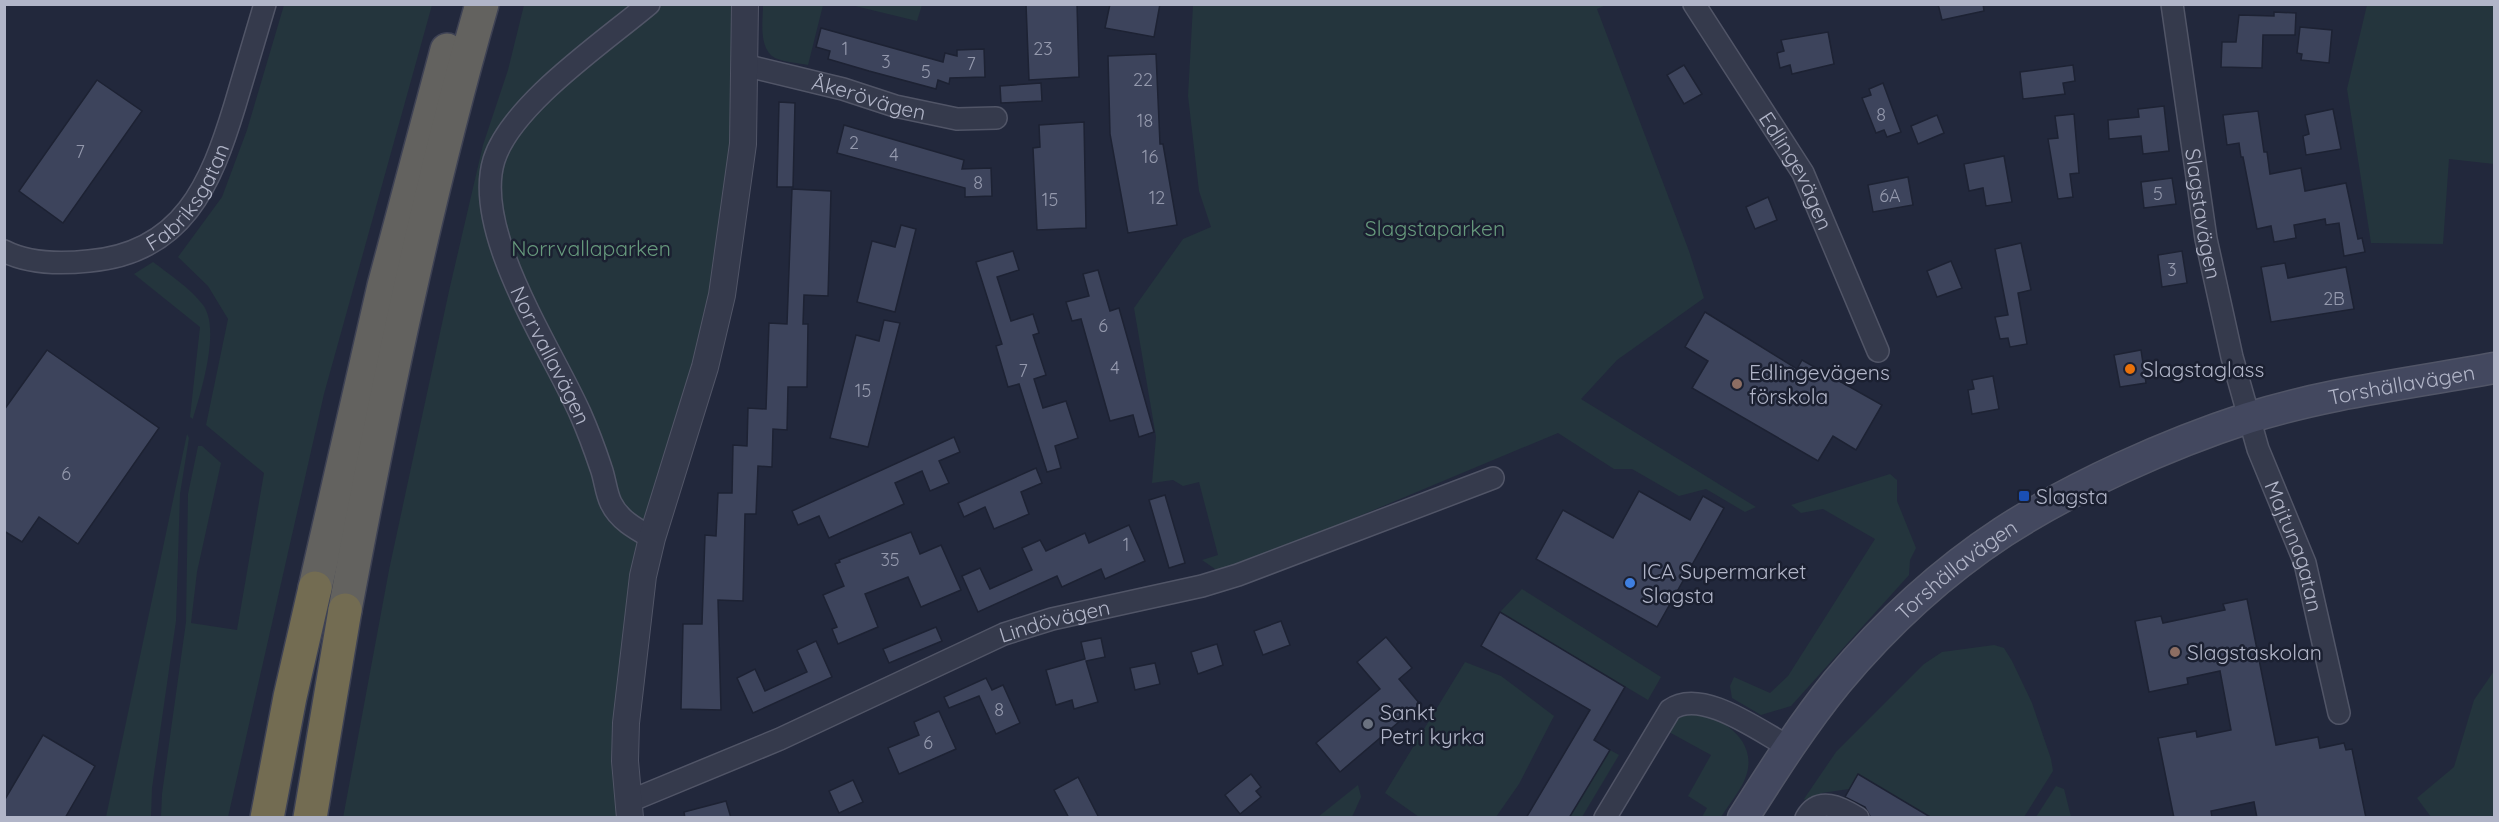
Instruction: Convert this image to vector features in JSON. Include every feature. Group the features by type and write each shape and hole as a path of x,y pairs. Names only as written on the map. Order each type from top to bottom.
{"highway":[{"path":"267,818 290,697 384,286 460,4"},
{"path":"310,818 345,610 405,315 437,177 482,4"}],"main road":[{"name":"Torshällavägen","path":"1743,818 1788,747 1838,682 1894,622 1951,571 2003,532 2069,495 2146,458 2248,418 2298,405 2494,368"}],"street":[{"name":"Fabriksgatan","path":"4,251 33,261 97,261 122,256 148,245 174,226 202,192 220,153 265,4"},
{"name":"Norrvallavägen","path":"650,4 551,86 518,119 507,132 495,158 489,192 492,212 520,294 580,413 610,502 623,519 652,538"},
{"path":"630,809 626,761 628,692 643,576 652,538 705,367 722,296 740,175 745,4"},
{"name":"Edlingevägen","path":"1694,4 1803,173 1878,351"},
{"name":"Slagstavägen","path":"2172,4 2206,239 2248,418"},
{"name":"Åkerövägen","path":"744,65 843,88 895,106 946,117 996,118"},
{"name":"Majtunagatan","path":"2248,418 2305,563 2339,713"},
{"name":"Lindövägen","path":"630,809 1004,634 1052,619 1202,586 1238,575 1493,478"},
{"path":"1605,818 1670,710 1678,704 1688,701 1708,703 1788,747"},
{"path":"1806,818 1816,806 1825,804 1844,809 1858,818"}],"green space":[{"path":"284,5 432,5 324,394 228,817 161,817 162,794 186,622 188,494 198,446 202,446 221,463 197,572 191,623 237,630 264,473 206,425 228,319 208,286 178,257 222,197 247,130"},
{"name":"Norrvallaparken","path":"524,5 739,5 729,186 701,344 650,509 621,817 343,818 389,570 449,291 483,145 508,70"},
{"path":"763,5 823,5 808,65 778,59 770,54 763,34"},
{"path":"851,5 922,5 917,21"},
{"name":"Slagstaparken","path":"1193,5 1606,5 1597,9 1689,251 1704,298 1617,360 1581,399 1756,507 1745,512 1706,489 1679,496 1632,469 1614,469 1558,433 1278,550 1218,571 1202,560 1218,555 1199,482 1183,486 1173,480 1152,483 1156,437 1134,308 1183,239 1211,227 1199,191 1188,96"},
{"path":"2367,5 2494,5 2494,164 2449,159 2443,244 2371,243 2347,89"},
{"path":"153,262 192,293 203,305 208,316 210,344 208,361 193,419 190,417 200,327 134,274"},
{"path":"187,434 189,438 180,494 176,621 152,788 151,817 106,817"},
{"path":"1890,474 1897,480 1897,501 1916,548 1910,560 1909,575 1791,706 1761,715 1732,698 1730,686 1734,677 1770,693 1788,676 1875,539 1823,509 1801,513 1791,505"},
{"path":"1522,589 1661,677 1648,700 1500,612"},
{"path":"1994,645 2004,648 2012,661 2032,703 2051,759 2053,771 2024,817 1928,817 1858,775 1849,789 1822,793 1808,802 1804,799 1836,752 1924,664 1942,652"},
{"path":"1465,662 1501,676 1554,716 1519,784 1496,817 1419,817 1385,793"},
{"path":"2494,671 2494,817 2431,817 2417,798 2454,767 2474,700"},
{"path":"1687,713 1710,717 1721,722 1740,738 1746,748 1748,760 1745,779 1721,817 1702,817 1707,808 1688,796 1711,755 1669,732 1676,720"},
{"path":"1610,750 1619,755 1582,817 1569,817"},
{"path":"1358,785 1361,797 1352,817 1318,817"},
{"path":"2056,786 2064,789 2071,817 2036,817"}],"building":[{"path":"1026,4 1077,4 1079,77 1029,80"},
{"path":"1110,4 1160,4 1154,37 1105,28"},
{"path":"1938,4 1983,4 1984,11 1942,20"},
{"path":"2274,12 2296,13 2295,35 2263,35 2262,68 2221,67 2222,42 2236,42 2239,15 2274,16"},
{"path":"2300,27 2332,30 2329,63 2301,60 2302,54 2297,53"},
{"path":"821,28 943,62 945,53 957,56 957,50 984,49 985,77 950,78 949,84 938,80 936,89 828,59 830,51 816,47"},
{"path":"1828,32 1834,64 1792,74 1790,65 1780,68 1777,53 1784,51 1781,40"},
{"path":"1156,54 1160,144 1163,144 1177,225 1128,233 1110,134 1108,56"},
{"path":"1684,65 1702,94 1684,104 1667,75"},
{"path":"2073,65 2075,81 2063,83 2065,94 2023,99 2020,72"},
{"path":"97,80 142,111 63,223 19,191"},
{"path":"1041,83 1042,101 1001,103 1000,86"},
{"path":"1883,83 1901,132 1887,137 1884,130 1876,133 1862,98 1871,95 1869,89"},
{"path":"779,102 795,103 793,187 777,187"},
{"path":"2164,106 2169,151 2143,154 2141,136 2109,139 2108,120 2139,117 2138,109"},
{"path":"2333,109 2341,149 2306,155 2303,136 2309,134 2305,115"},
{"path":"2258,111 2270,174 2301,168 2305,191 2346,183 2358,239 2362,238 2365,252 2344,256 2339,223 2326,225 2325,219 2294,225 2296,238 2274,242 2271,226 2257,229 2239,143 2227,145 2223,115"},
{"path":"2074,114 2079,173 2070,174 2073,197 2058,199 2048,139 2058,138 2055,116"},
{"path":"1937,115 1944,133 1918,144 1911,126"},
{"path":"1084,122 1086,228 1037,230 1033,148 1040,147 1039,125"},
{"path":"844,125 964,160 962,169 991,168 992,196 965,197 965,188 837,153"},
{"path":"2004,156 2012,202 1986,206 1983,188 1969,191 1964,164"},
{"path":"1908,177 1913,205 1873,212 1868,185"},
{"path":"2172,178 2176,204 2144,208 2141,182"},
{"path":"792,189 831,191 828,296 804,295 803,324 808,324 807,387 788,387 787,430 773,429 772,467 758,466 756,514 745,514 743,601 718,600 721,710 681,709 683,624 702,624 705,535 716,536 718,493 732,493 733,445 747,446 748,408 766,409 769,323 787,324"},
{"path":"1768,197 1777,220 1755,229 1746,207"},
{"path":"901,225 916,229 895,312 857,302 872,241 895,247"},
{"path":"2021,243 2031,290 2018,293 2027,344 2010,347 2008,338 2000,339 1995,317 2008,315 1995,249"},
{"path":"1013,251 1019,270 997,277 1011,321 1033,314 1039,333 1033,335 1046,375 1034,379 1043,408 1066,401 1078,438 1055,446 1061,468 1047,472 1019,384 1008,387 996,346 1002,344 976,262"},
{"path":"2182,251 2187,283 2162,287 2158,255"},
{"path":"1951,261 1962,288 1937,297 1927,271"},
{"path":"2285,263 2288,278 2346,267 2354,309 2271,322 2261,267"},
{"path":"1098,270 1110,311 1119,308 1154,432 1139,437 1133,415 1110,421 1081,319 1072,321 1066,302 1089,296 1083,274"},
{"path":"1705,312 1797,369 1802,360 1882,405 1856,450 1833,436 1818,461 1692,388 1708,361 1685,347"},
{"path":"884,320 900,323 868,447 830,438 856,335 879,341"},
{"path":"47,350 159,428 78,544 39,517 22,542 4,531 4,410"},
{"name":"Slagstaglass","path":"2141,350 2146,383 2120,387 2114,355"},
{"path":"1993,376 1999,409 1972,414 1968,390 1974,389 1972,380"},
{"path":"954,437 960,452 939,461 949,483 930,491 922,471 895,483 904,504 829,538 819,516 798,525 792,511"},
{"path":"1036,468 1042,483 1021,492 1029,514 994,529 985,507 964,517 958,503"},
{"name":"ICA Supermarket Slagsta","path":"1639,491 1690,520 1703,496 1724,508 1657,627 1536,559 1563,510 1613,538"},
{"path":"1165,495 1185,563 1169,568 1149,500"},
{"path":"1129,525 1145,561 1105,579 1101,569 1062,587 1057,576 978,612 962,576 980,568 990,589 1032,570 1022,548 1040,540 1046,551 1085,533 1089,543"},
{"path":"911,532 920,554 941,545 961,590 921,607 908,577 865,594 878,627 838,644 832,629 837,627 823,595 844,586 835,564 840,562 839,560"},
{"path":"2247,599 2276,745 2318,737 2320,748 2344,743 2346,750 2352,749 2366,818 2257,818 2254,802 2211,811 2212,818 2174,818 2158,738 2196,731 2197,737 2231,730 2220,671 2187,678 2188,684 2149,692 2135,621 2161,616 2163,623 2225,610 2223,604"},
{"path":"1500,612 1625,687 1594,740 1610,750 1569,818 1526,818 1590,710 1481,646"},
{"path":"1281,621 1290,645 1263,655 1254,631"},
{"path":"936,627 942,641 889,663 883,649"},
{"name":"Sankt Petri kyrka","path":"1386,637 1412,668 1399,679 1420,704 1340,772 1316,743 1380,689 1357,662"},
{"path":"1101,638 1105,657 1086,661 1098,702 1074,709 1072,700 1056,705 1046,670 1085,659 1081,642"},
{"path":"816,641 832,677 753,713 737,678 755,669 765,691 807,672 797,650"},
{"path":"1217,644 1223,665 1198,674 1191,652"},
{"path":"1155,663 1160,684 1135,690 1130,668"},
{"path":"986,678 992,690 1003,685 1020,723 996,734 979,696 949,708 944,697"},
{"path":"939,711 956,749 899,774 888,748 919,735 914,722"},
{"path":"43,735 95,766 65,818 4,818 4,801"},
{"path":"1251,774 1261,787 1256,791 1261,797 1240,814 1225,795"},
{"path":"1858,774 1932,818 1871,818 1865,807 1845,797"},
{"path":"1078,777 1099,818 1069,818 1054,790"},
{"path":"853,780 863,802 839,813 829,791"},
{"path":"726,801 731,818 685,818 684,812"}],"place":[{"name":"Slagstaglass","path":"2130,369"},
{"name":"Edlingevägens förskola","path":"1737,384"},
{"name":"Slagsta","path":"2024,496"},
{"name":"ICA Supermarket Slagsta","path":"1630,583"},
{"name":"Slagstaskolan","path":"2175,652"},
{"name":"Sankt Petri kyrka","path":"1368,724"}]}
